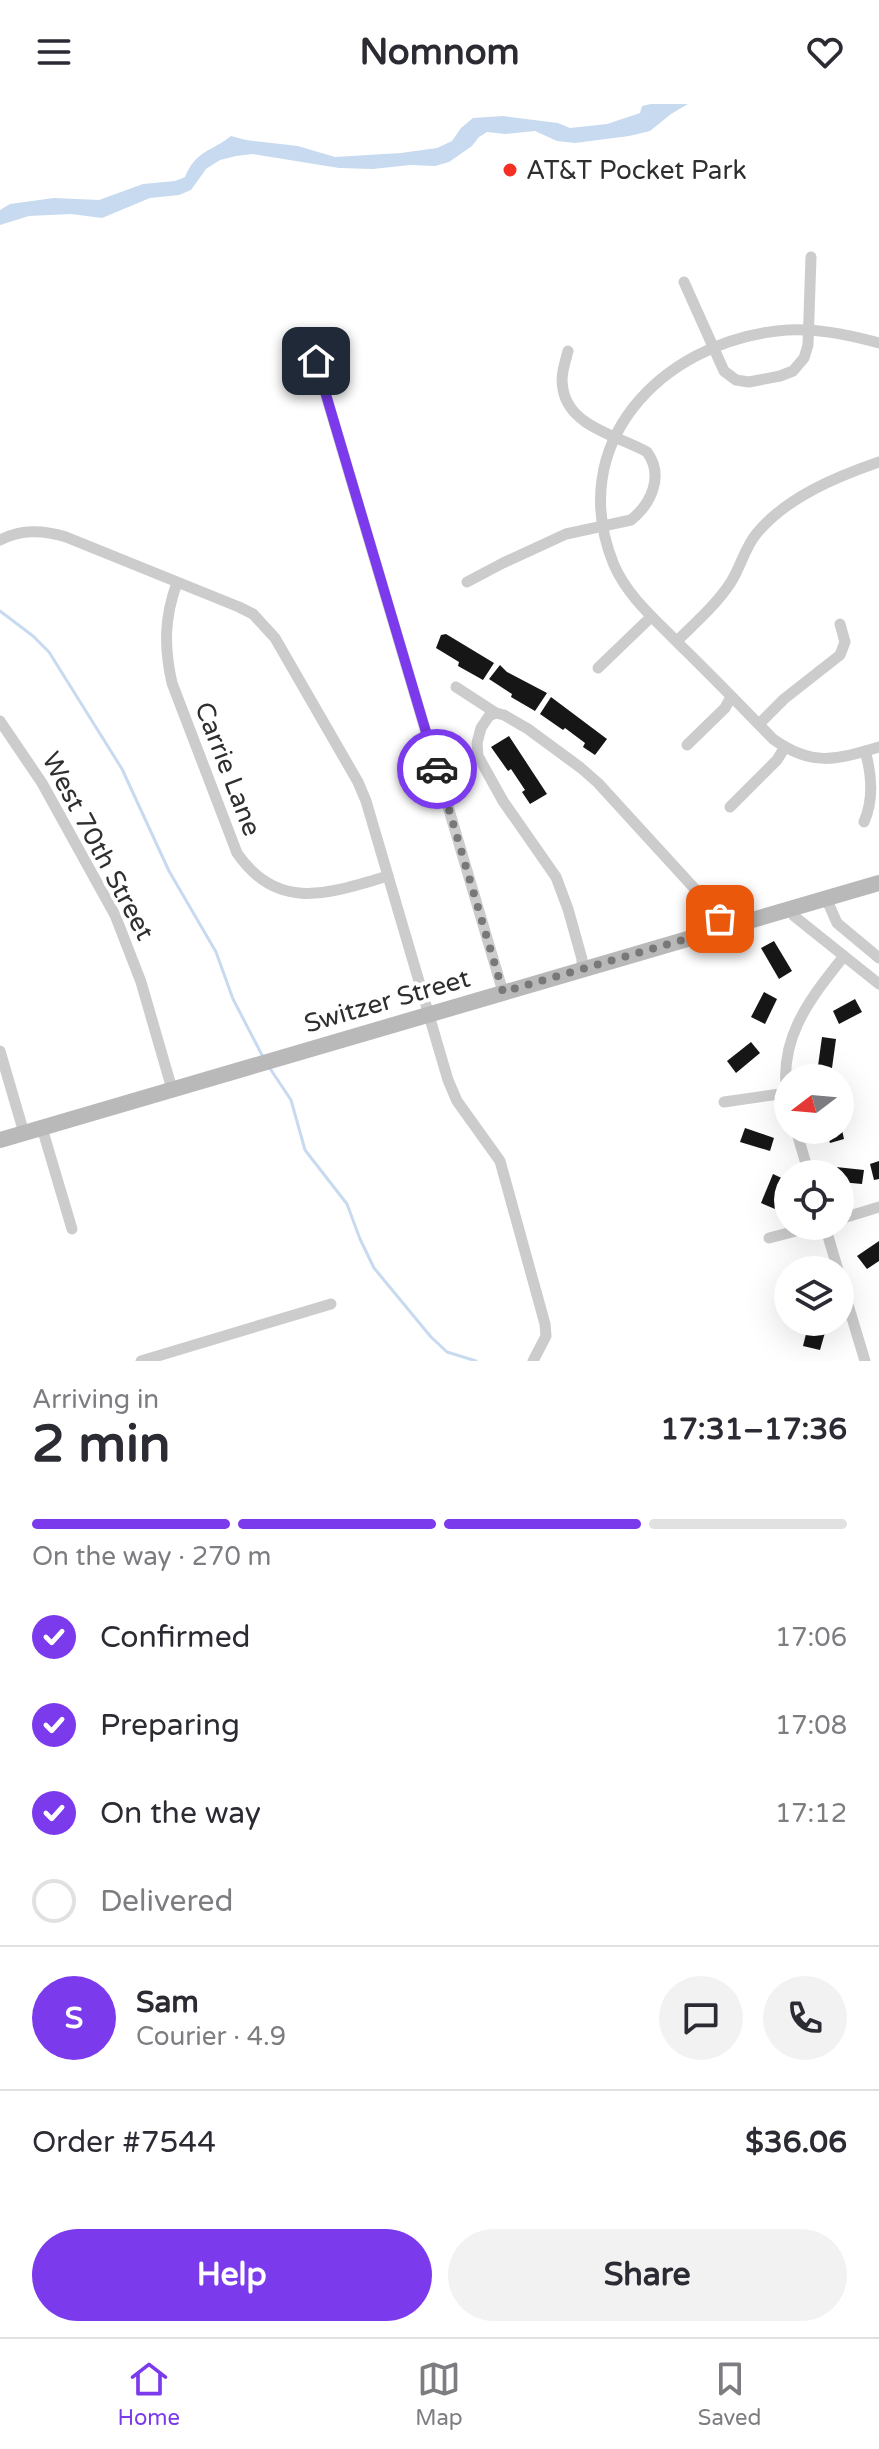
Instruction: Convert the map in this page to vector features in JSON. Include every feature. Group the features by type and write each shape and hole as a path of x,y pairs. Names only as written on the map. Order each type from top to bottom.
{"street":[{"path":"684,282 724,371 736,380 749,382 793,371 804,358 811,257"},
{"path":"879,343 824,331 777,331 748,336 714,349 671,371 646,391 625,418 616,436 607,458 602,484 604,527 614,563 624,583 651,617 759,724 798,755 825,760 879,747"},
{"path":"312,348 503,992"},
{"path":"467,582 566,534 631,520 640,513 653,489 657,474 654,461 647,452 583,420 571,409 563,391 562,376 568,351"},
{"path":"677,641 719,598 760,529 808,492 846,473 879,462"},
{"path":"0,540 28,532 47,531 66,537 253,614 275,638 358,782 448,1080 457,1101 500,1161 545,1324 546,1336 533,1361"},
{"name":"Carrie Lane","path":"177,583 166,622 166,658 172,683 243,862 267,883 297,894 335,891 388,876"},
{"path":"598,668 651,617"},
{"path":"759,724 784,699 840,655 845,642 840,624"},
{"path":"456,687 528,729 598,783 705,900 724,928"},
{"path":"687,745 725,708 731,697"},
{"path":"496,713 489,716 481,728 478,756 503,801 562,888 582,969"},
{"name":"West 70th Street","path":"0,721 42,783 115,915 141,982 172,1089"},
{"path":"730,807 777,760 785,747"},
{"path":"864,822 871,780 865,751"},
{"name":"Switzer Street","path":"0,1140 879,883"},
{"path":"826,898 837,923 879,958"},
{"path":"791,909 794,916 879,984"},
{"path":"789,1064 790,1047 798,1020 812,995 844,956"},
{"path":"0,1051 24,1133"},
{"path":"724,1102 774,1098"},
{"path":"42,1128 72,1229"},
{"path":"854,1215 879,1207"},
{"path":"769,1238 774,1237"},
{"path":"141,1361 331,1304"},
{"path":"854,1324 865,1361"}],"water":[{"path":"688,104 650,131 629,136 575,143 557,141 535,131 487,132 449,162 435,166 339,168 253,154 236,156 220,160 206,169 191,190 179,195 150,198 102,218 71,214 29,216 0,225 0,210 10,204 54,198 99,200 143,184 175,181 185,177 199,156 231,136 298,146 335,157 401,153 437,148 452,141 473,118 503,116 558,123 570,128 607,124 640,113 642,106"}],"building":[{"path":"446,634 494,663 483,680 458,666 459,662 436,648 441,635"},
{"path":"500,665 507,672 547,693 535,711 489,679"},
{"path":"551,697 607,739 595,755 565,728 563,730 540,714"},
{"path":"509,736 547,794 530,804 511,769 508,771 491,747"},
{"path":"774,941 792,971 779,979 761,948"},
{"path":"764,992 777,999 765,1024 751,1017"},
{"path":"855,999 862,1012 839,1024 833,1011"},
{"path":"822,1037 836,1039 833,1064 818,1064"},
{"path":"751,1042 760,1053 736,1073 727,1061"},
{"path":"745,1128 774,1138 770,1151 740,1142"},
{"path":"879,1161 879,1179 874,1180 870,1164"},
{"path":"854,1169 864,1170 862,1184 854,1183"},
{"path":"773,1174 774,1209 761,1203"},
{"path":"879,1241 879,1261 867,1269 857,1256"},
{"path":"806,1336 824,1336 820,1350 803,1346"}],"waterway":[{"path":"0,611 49,652 122,769 169,871 216,952 233,999 263,1057"},
{"path":"269,1067 291,1100 305,1150 347,1204 374,1268 447,1352 476,1361"}],"way so far":[{"path":"437,769 503,992 724,928 720,919"}],"place":[{"name":"AT&T Pocket Park","path":"510,170"}],"route":[{"path":"316,361 437,769"}]}
